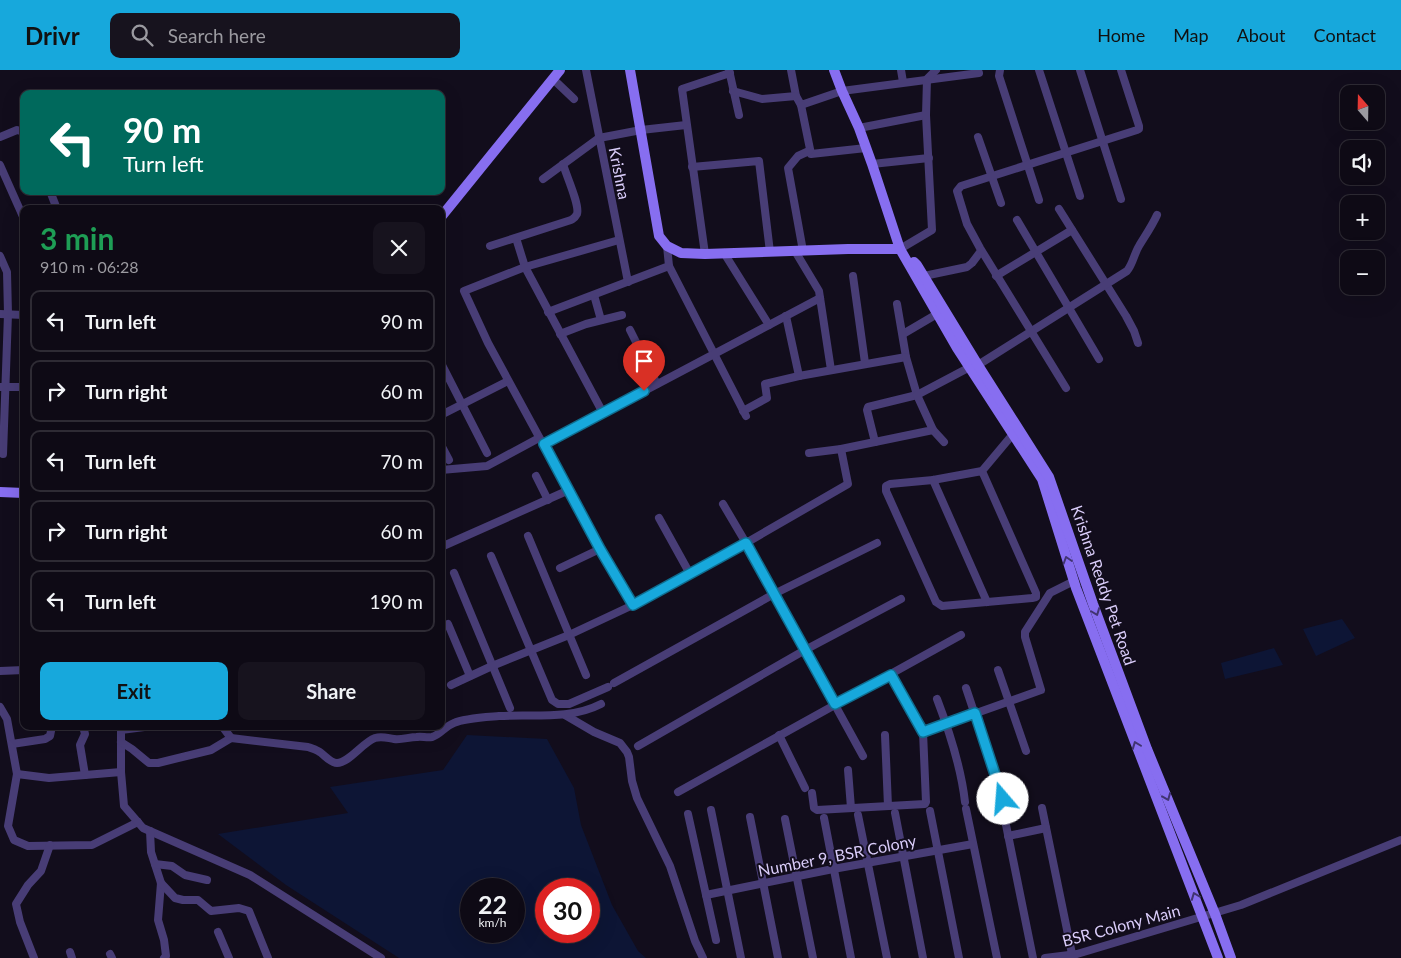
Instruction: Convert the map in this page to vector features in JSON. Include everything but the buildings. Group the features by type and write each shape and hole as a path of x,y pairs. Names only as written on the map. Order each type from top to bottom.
{"main road":[{"path":"445,212 560,70"},
{"path":"630,70 660,236 668,246 681,253 705,254 900,249"},
{"name":"Krishna Reddy Pet Road","path":"834,70 859,128 900,249 957,348 974,366 1049,477 1093,604 1144,740 1231,958"},
{"name":"Krishna Reddy Pet Road","path":"900,249 917,265 924,276 1013,434 1042,479 1074,581 1145,769 1204,917 1218,958"},
{"path":"0,492 20,493"}],"street":[{"name":"Krishna","path":"586,70 628,282"},
{"path":"791,70 796,96 801,105 811,154 866,148"},
{"path":"901,70 903,82"},
{"path":"900,249 932,230 926,115 927,79 936,70"},
{"path":"1000,70 999,76 1039,200"},
{"path":"1038,70 1080,196"},
{"path":"1080,70 1120,199"},
{"path":"1066,388 981,251 967,224 957,191 961,186 1139,128 1121,70"},
{"path":"705,254 682,89 729,72 739,115"},
{"path":"801,105 842,91 979,72"},
{"path":"553,78 574,99"},
{"path":"733,91 762,99 796,96"},
{"path":"859,128 926,115"},
{"path":"543,179 599,138 641,130 686,125"},
{"path":"0,137 16,130 20,131"},
{"path":"978,137 1000,204"},
{"path":"809,151 798,156 788,168 799,251 819,291 831,370"},
{"path":"872,164 929,158"},
{"path":"692,167 759,161 770,252"},
{"path":"490,246 571,220 575,217 578,213 577,205 563,164"},
{"path":"0,165 20,210"},
{"path":"1059,209 1132,325 1138,342"},
{"path":"875,442 867,410 868,407 917,395 974,366 1127,271 1157,215"},
{"path":"1017,220 1099,359"},
{"path":"996,276 1072,230"},
{"path":"516,238 525,267 602,413"},
{"path":"619,240 525,267 464,291 488,343 600,549 633,605"},
{"path":"668,246 669,266 744,413 767,398 765,384 865,363 906,357"},
{"path":"924,276 967,267 981,251"},
{"path":"724,253 769,325"},
{"path":"0,256 7,272 4,314 3,454"},
{"path":"548,312 669,266"},
{"path":"853,276 865,363"},
{"path":"594,295 601,320"},
{"path":"445,470 487,466 542,441 602,413 820,298"},
{"path":"897,304 906,357 917,395 933,430 944,442"},
{"path":"4,314 20,315"},
{"path":"903,334 937,314"},
{"path":"560,334 622,315"},
{"path":"786,316 799,376"},
{"path":"630,330 657,384"},
{"path":"445,371 487,453"},
{"path":"445,413 508,380"},
{"path":"3,387 20,387"},
{"path":"809,453 841,449 933,430"},
{"path":"982,471 1036,593 1036,597 942,606 936,602 886,491 886,486 982,471 1013,434"},
{"path":"451,685 569,635 633,605 848,484 841,449"},
{"path":"445,452 449,460"},
{"path":"536,476 548,500"},
{"path":"933,480 987,602"},
{"path":"445,545 569,490"},
{"path":"723,504 863,756"},
{"path":"659,518 690,574"},
{"path":"528,536 586,676"},
{"path":"491,556 552,700 563,705 611,685 774,594 877,543"},
{"path":"560,568 600,549"},
{"path":"454,573 510,708"},
{"path":"923,732 1041,690 1025,632 1050,593 1074,581"},
{"path":"638,746 805,650 901,599"},
{"path":"448,624 470,676"},
{"path":"678,792 962,635"},
{"path":"0,671 20,670"},
{"path":"998,670 1026,751"},
{"path":"812,793 816,810 924,805 926,802 923,732 891,675"},
{"path":"966,688 1003,799"},
{"path":"937,700 962,778 996,958"},
{"path":"445,729 462,720 499,716 565,715 593,708 600,704"},
{"path":"0,707 7,719 17,774 8,826 14,840 28,846 92,845 138,822"},
{"path":"565,715 594,732 620,743 627,752 637,798 670,866 695,941 703,958"},
{"path":"12,744 45,738 50,736 51,730"},
{"path":"84,730 85,734 80,745 85,775"},
{"path":"121,730 121,772 124,806 143,828 250,875 381,958"},
{"path":"225,730 231,738"},
{"path":"121,742 149,763 158,764 211,750 231,738 308,747 316,749 332,762 337,763 348,759 369,740 376,737 383,736 403,739 417,736 430,738 444,730"},
{"path":"779,735 804,788"},
{"path":"885,735 888,806"},
{"path":"848,770 851,808"},
{"path":"17,774 49,778 121,772"},
{"path":"1042,808 1072,954"},
{"path":"711,810 741,958"},
{"path":"930,811 959,958"},
{"path":"895,813 924,958"},
{"path":"688,814 716,940"},
{"path":"858,815 887,958"},
{"path":"1004,815 1033,958"},
{"path":"750,817 778,958"},
{"path":"824,818 851,958"},
{"path":"785,819 813,958"},
{"path":"1008,836 1046,828"},
{"path":"150,831 150,841 161,883 158,920 164,940 166,957"},
{"name":"BSR Colony Main","path":"1045,958 1077,954 1214,914 1241,905 1401,840"},
{"name":"Number 9, BSR Colony","path":"706,895 869,862 974,844"},
{"path":"34,958 20,922 16,904 28,885 41,871 50,845"},
{"path":"155,864 172,866 186,875 207,880"},
{"path":"161,883 175,898 198,900 211,911 239,908 249,911 268,958"},
{"path":"218,932 229,958"}],"water":[{"path":"1342,619 1355,638 1316,656 1303,629"},
{"path":"1274,648 1283,665 1225,679 1221,663"},
{"path":"467,735 547,739 574,788 581,825 612,905 638,951 646,958 399,958 286,885 218,834 348,813 330,787 443,770"}],"route":[{"path":"644,391 544,444 600,549 633,605 746,543 835,704 891,675 923,732 975,713 1003,799"}]}
